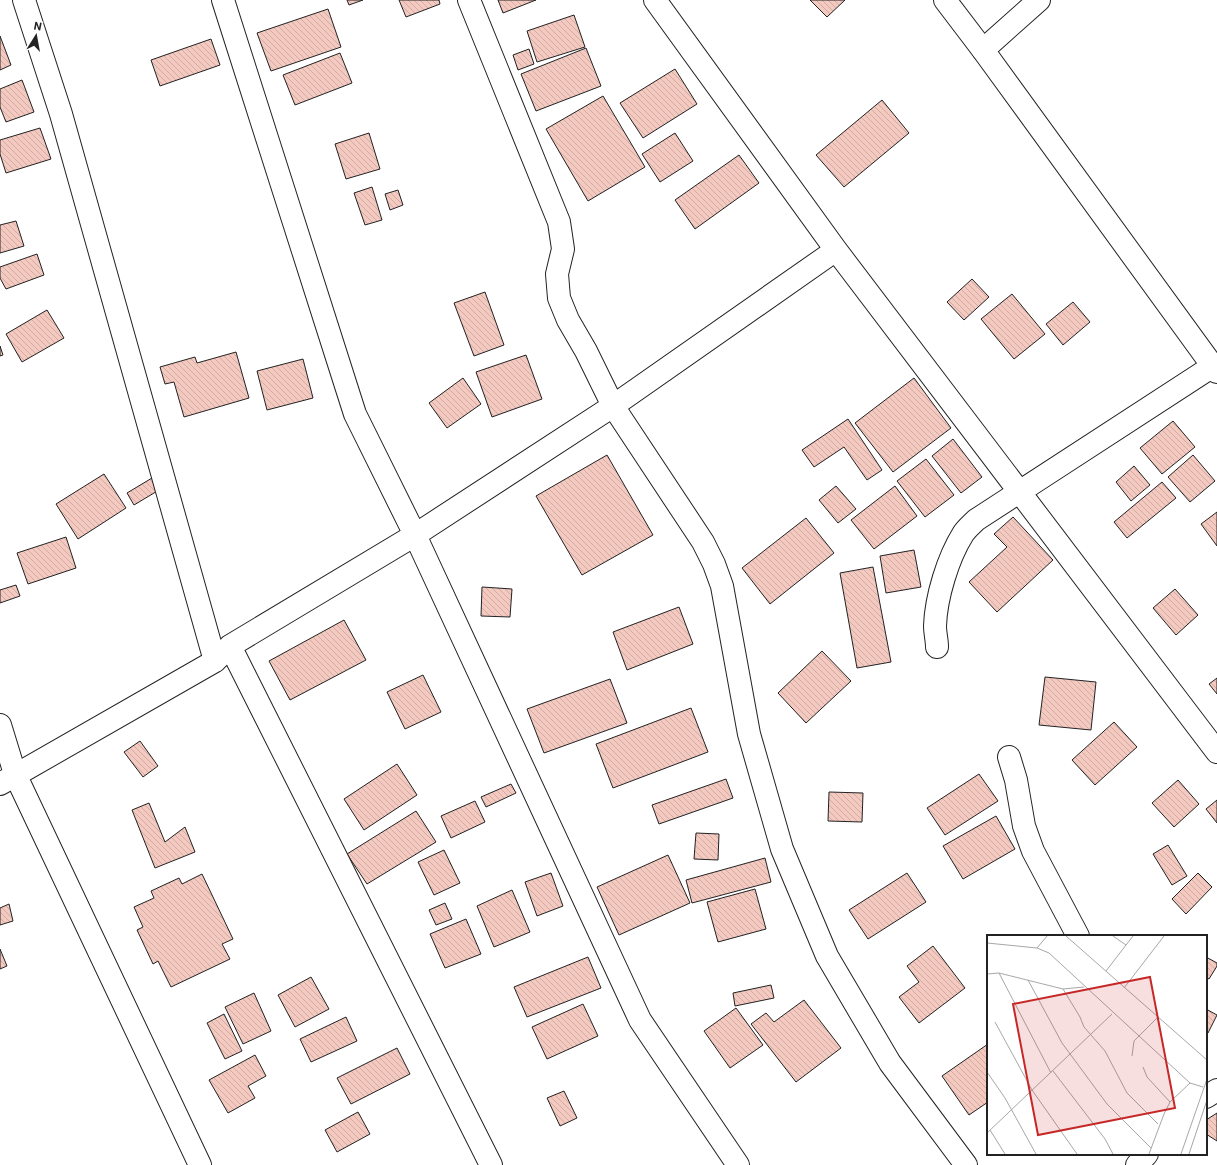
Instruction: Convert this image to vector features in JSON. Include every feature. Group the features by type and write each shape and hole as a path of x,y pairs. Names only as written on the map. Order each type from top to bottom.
{"street":[{"path":"24,0 61,114 222,653 491,1165"},
{"path":"223,0 355,414 415,535 640,1020 738,1165"},
{"path":"469,0 559,222 563,249 557,274 560,298 568,320 586,351 614,406 702,542 714,564 722,586 749,734 782,849 827,956 890,1063 966,1165"},
{"path":"654,0 836,250 1217,752"},
{"path":"937,647 935,626 940,596 952,556 963,533 976,520 1215,369 945,0"},
{"path":"983,50 1039,0"},
{"path":"8,779 222,653 415,535 614,406 836,250"},
{"path":"0,725 8,779 200,1165"},
{"path":"1009,757 1016,780 1024,826 1033,851 1077,935"},
{"path":"1207,1096 1217,1090"},
{"path":"1137,1165 1146,1155"}],"building":[{"path":"347,0 363,0 349,5"},
{"path":"399,0 439,0 440,4 406,17"},
{"path":"498,0 536,0 503,13"},
{"path":"810,0 845,0 827,17"},
{"path":"328,9 341,47 271,71 257,33"},
{"path":"574,15 585,47 537,62 527,31"},
{"path":"0,36 11,65 0,70"},
{"path":"211,39 220,65 160,86 151,60"},
{"path":"586,48 601,86 536,111 521,74"},
{"path":"529,49 534,64 518,70 513,55"},
{"path":"340,53 352,83 295,105 283,75"},
{"path":"675,69 697,104 643,138 620,103"},
{"path":"22,80 34,112 6,122 0,107 0,89"},
{"path":"603,96 645,167 588,201 546,129"},
{"path":"882,100 909,133 844,187 816,155"},
{"path":"40,128 51,159 6,173 0,154 0,140"},
{"path":"369,133 380,169 346,179 335,144"},
{"path":"675,133 693,161 660,182 642,154"},
{"path":"739,155 759,183 695,229 675,200"},
{"path":"372,187 382,220 365,225 354,193"},
{"path":"398,190 403,205 390,210 385,194"},
{"path":"16,221 24,246 0,253 0,225"},
{"path":"37,254 44,275 6,289 0,278 0,267"},
{"path":"972,279 989,297 964,320 947,302"},
{"path":"485,292 504,345 474,356 454,303"},
{"path":"1012,294 1045,334 1014,359 981,319"},
{"path":"1073,302 1090,322 1063,345 1046,324"},
{"path":"47,310 64,338 22,362 6,334"},
{"path":"0,346 3,355 0,356"},
{"path":"236,352 249,398 184,417 174,382 165,384 160,367 195,357 197,363"},
{"path":"526,355 542,399 492,417 476,372"},
{"path":"303,359 313,398 267,410 257,371"},
{"path":"463,378 481,404 447,428 429,403"},
{"path":"914,378 951,428 893,472 855,423"},
{"path":"848,419 882,470 867,480 844,447 814,467 802,450"},
{"path":"1173,421 1195,447 1162,474 1140,448"},
{"path":"953,439 982,477 961,493 932,456"},
{"path":"607,455 653,535 582,575 536,496"},
{"path":"1193,455 1215,481 1190,502 1168,477"},
{"path":"926,459 954,495 925,517 897,481"},
{"path":"1134,466 1150,485 1131,501 1116,482"},
{"path":"104,474 126,508 78,539 56,504"},
{"path":"152,478 159,490 134,505 127,493"},
{"path":"1162,482 1176,498 1127,538 1114,522"},
{"path":"836,486 856,509 838,523 819,500"},
{"path":"895,486 917,516 874,549 851,520"},
{"path":"1217,512 1217,546 1201,524"},
{"path":"1013,517 1053,560 997,612 969,582 1007,547 994,534"},
{"path":"806,518 834,553 770,604 742,568"},
{"path":"66,537 76,568 28,584 17,553"},
{"path":"914,550 921,587 886,593 880,556"},
{"path":"873,567 891,662 857,668 840,573"},
{"path":"16,585 20,596 0,603 0,590"},
{"path":"482,587 512,589 510,617 481,616"},
{"path":"1175,589 1198,615 1176,635 1153,608"},
{"path":"679,607 693,644 627,670 613,632"},
{"path":"344,620 366,660 290,700 269,661"},
{"path":"822,651 851,681 806,723 778,693"},
{"path":"423,675 441,712 405,729 387,692"},
{"path":"1045,677 1096,682 1091,730 1039,725"},
{"path":"1217,678 1217,694 1209,684"},
{"path":"610,679 627,723 544,753 527,709"},
{"path":"691,708 708,752 613,788 596,744"},
{"path":"1114,722 1137,747 1095,785 1072,760"},
{"path":"140,741 158,766 143,777 124,752"},
{"path":"397,764 417,795 364,830 344,799"},
{"path":"979,774 998,801 945,835 927,808"},
{"path":"726,779 733,798 659,824 652,805"},
{"path":"1178,780 1199,804 1174,827 1152,803"},
{"path":"511,784 516,793 486,807 481,797"},
{"path":"829,792 863,793 862,822 828,821"},
{"path":"1217,800 1217,823 1206,809"},
{"path":"475,801 485,822 451,838 441,816"},
{"path":"149,803 165,842 185,827 195,852 155,868 132,810"},
{"path":"416,811 436,842 367,884 347,854"},
{"path":"996,816 1015,849 963,879 943,846"},
{"path":"696,833 719,834 718,860 694,859"},
{"path":"1168,845 1187,876 1172,885 1153,854"},
{"path":"444,850 460,883 434,895 418,862"},
{"path":"668,855 690,903 619,935 597,887"},
{"path":"765,858 771,882 692,903 686,880"},
{"path":"551,873 563,906 537,916 525,882"},
{"path":"907,873 926,902 868,939 849,910"},
{"path":"1198,873 1212,887 1186,914 1172,899"},
{"path":"202,874 233,939 222,944 230,959 171,987 158,961 153,964 137,930 143,927 134,907 154,898 151,891 179,878 182,884"},
{"path":"755,889 766,929 718,942 707,902"},
{"path":"512,890 530,932 494,947 477,906"},
{"path":"445,903 452,919 436,925 429,910"},
{"path":"9,904 13,921 0,925 0,908"},
{"path":"466,919 481,954 445,968 430,934"},
{"path":"933,946 965,988 919,1023 899,997 919,982 907,966"},
{"path":"0,949 7,966 0,969"},
{"path":"588,957 601,988 527,1017 514,987"},
{"path":"1207,958 1217,963 1217,966 1209,979 1207,978"},
{"path":"311,977 329,1009 295,1027 278,995"},
{"path":"771,985 774,998 735,1006 733,993"},
{"path":"254,993 271,1031 243,1044 225,1007"},
{"path":"804,1000 841,1048 796,1082 751,1024 766,1013 774,1022"},
{"path":"583,1004 598,1036 547,1059 532,1027"},
{"path":"736,1008 763,1045 730,1068 704,1031"},
{"path":"1207,1010 1217,1015 1207,1032"},
{"path":"224,1014 242,1051 225,1059 207,1023"},
{"path":"346,1017 357,1041 311,1062 300,1039"},
{"path":"987,1045 987,1103 969,1115 942,1076"},
{"path":"397,1048 410,1074 351,1104 337,1078"},
{"path":"255,1055 266,1076 248,1086 255,1098 228,1113 209,1080"},
{"path":"564,1091 577,1118 560,1126 547,1098"},
{"path":"358,1112 370,1134 337,1152 325,1130"},
{"path":"1217,1113 1217,1141 1207,1135 1207,1119"}]}
